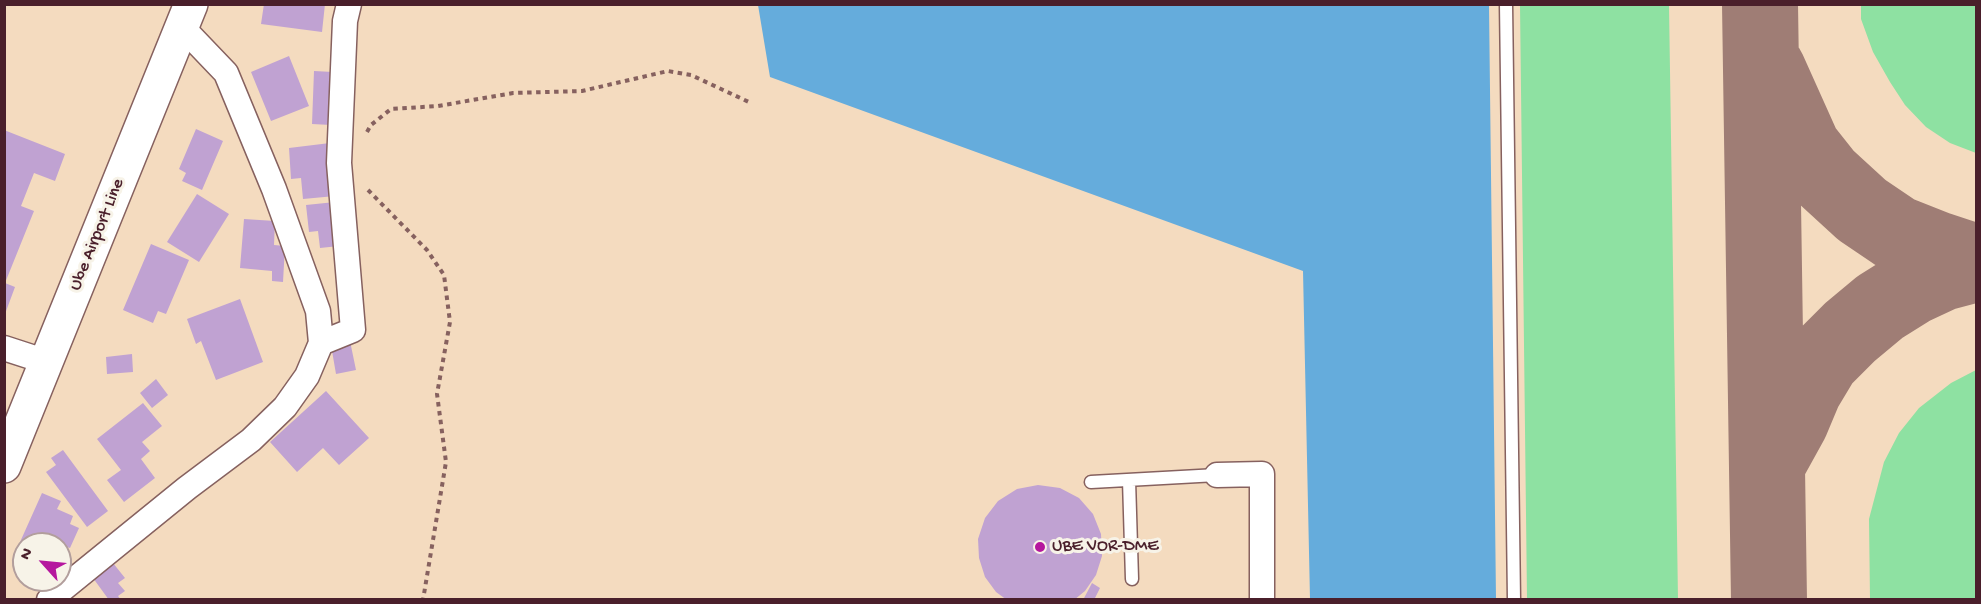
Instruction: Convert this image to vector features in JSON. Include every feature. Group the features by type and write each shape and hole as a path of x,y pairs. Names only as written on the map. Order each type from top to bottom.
{"main road":[{"name":"Ube Airport Line","path":"4,466 13,423 47,362 187,16"}],"street":[{"path":"321,343 353,330 339,163 345,21 349,4"},
{"path":"49,600 250,440 285,408 307,376 321,343 318,311 274,189 226,73 187,16"},
{"path":"4,348 47,362"},
{"path":"1217,475 1262,474 1262,600"}],"lane":[{"path":"1506,4 1514,600"},
{"path":"1091,482 1217,475"},
{"path":"1129,480 1132,579"}],"path":[{"path":"423,600 446,462 436,394 450,322 444,275 427,250 339,163 357,149 371,124 391,109 438,106 513,93 582,91 668,71 691,75 751,103"}],"green space":[{"path":"1520,5 1669,5 1678,599 1527,599"},
{"path":"1861,5 1976,5 1976,153 1950,143 1926,127 1905,105 1873,52 1861,19"},
{"path":"1976,370 1976,599 1870,599 1869,519 1884,462 1899,433 1919,408 1951,383"}],"water":[{"path":"758,5 1489,5 1496,599 1310,599 1303,271 770,77"}],"building":[{"path":"264,4 325,4 322,32 261,24"},
{"path":"289,56 309,106 271,121 251,72"},
{"path":"314,71 333,72 331,125 312,124"},
{"path":"196,129 223,141 202,190 182,181 186,173 179,169"},
{"path":"4,130 65,154 55,181 34,173 21,206 34,211 5,283 15,287 5,314"},
{"path":"330,143 335,196 303,199 301,178 291,179 289,148"},
{"path":"197,194 229,214 199,262 167,242"},
{"path":"335,202 339,246 320,248 318,231 309,232 306,205"},
{"path":"244,219 275,221 274,245 285,246 283,282 272,281 272,271 240,268"},
{"path":"151,244 189,260 166,314 158,311 153,323 123,310"},
{"path":"240,299 263,362 216,380 201,341 196,344 187,319"},
{"path":"350,341 356,370 336,374 331,345"},
{"path":"132,354 133,372 107,374 106,357"},
{"path":"156,379 168,395 152,408 140,393"},
{"path":"326,391 369,438 339,465 323,448 297,472 270,442"},
{"path":"143,403 162,426 142,442 150,451 141,459 155,478 124,502 107,480 121,470 97,439"},
{"path":"63,450 108,511 87,527 46,472 56,465 51,458"},
{"name":"UBE VOR-DME","path":"1038,485 1060,488 1079,498 1093,514 1101,534 1102,556 1096,575 1085,591 1074,600 1007,600 996,592 985,577 979,558 978,539 985,518 998,501 1017,489"},
{"path":"42,493 61,501 57,509 73,516 70,524 79,528 72,544 72,532 25,532"},
{"path":"113,563 125,578 118,583 125,591 118,596 121,600 109,600 93,578"},
{"path":"1092,583 1100,588 1094,600 1083,600"}],"taxiway":[{"path":"1760,4 1769,600"},
{"path":"1768,70 1803,148 1826,177 1862,210 1896,233 1976,262"},
{"path":"1770,459 1791,421 1804,390 1822,360 1850,332 1880,307 1912,287 1942,273 1976,264"}],"place":[{"name":"UBE VOR-DME","path":"1040,547"}]}
